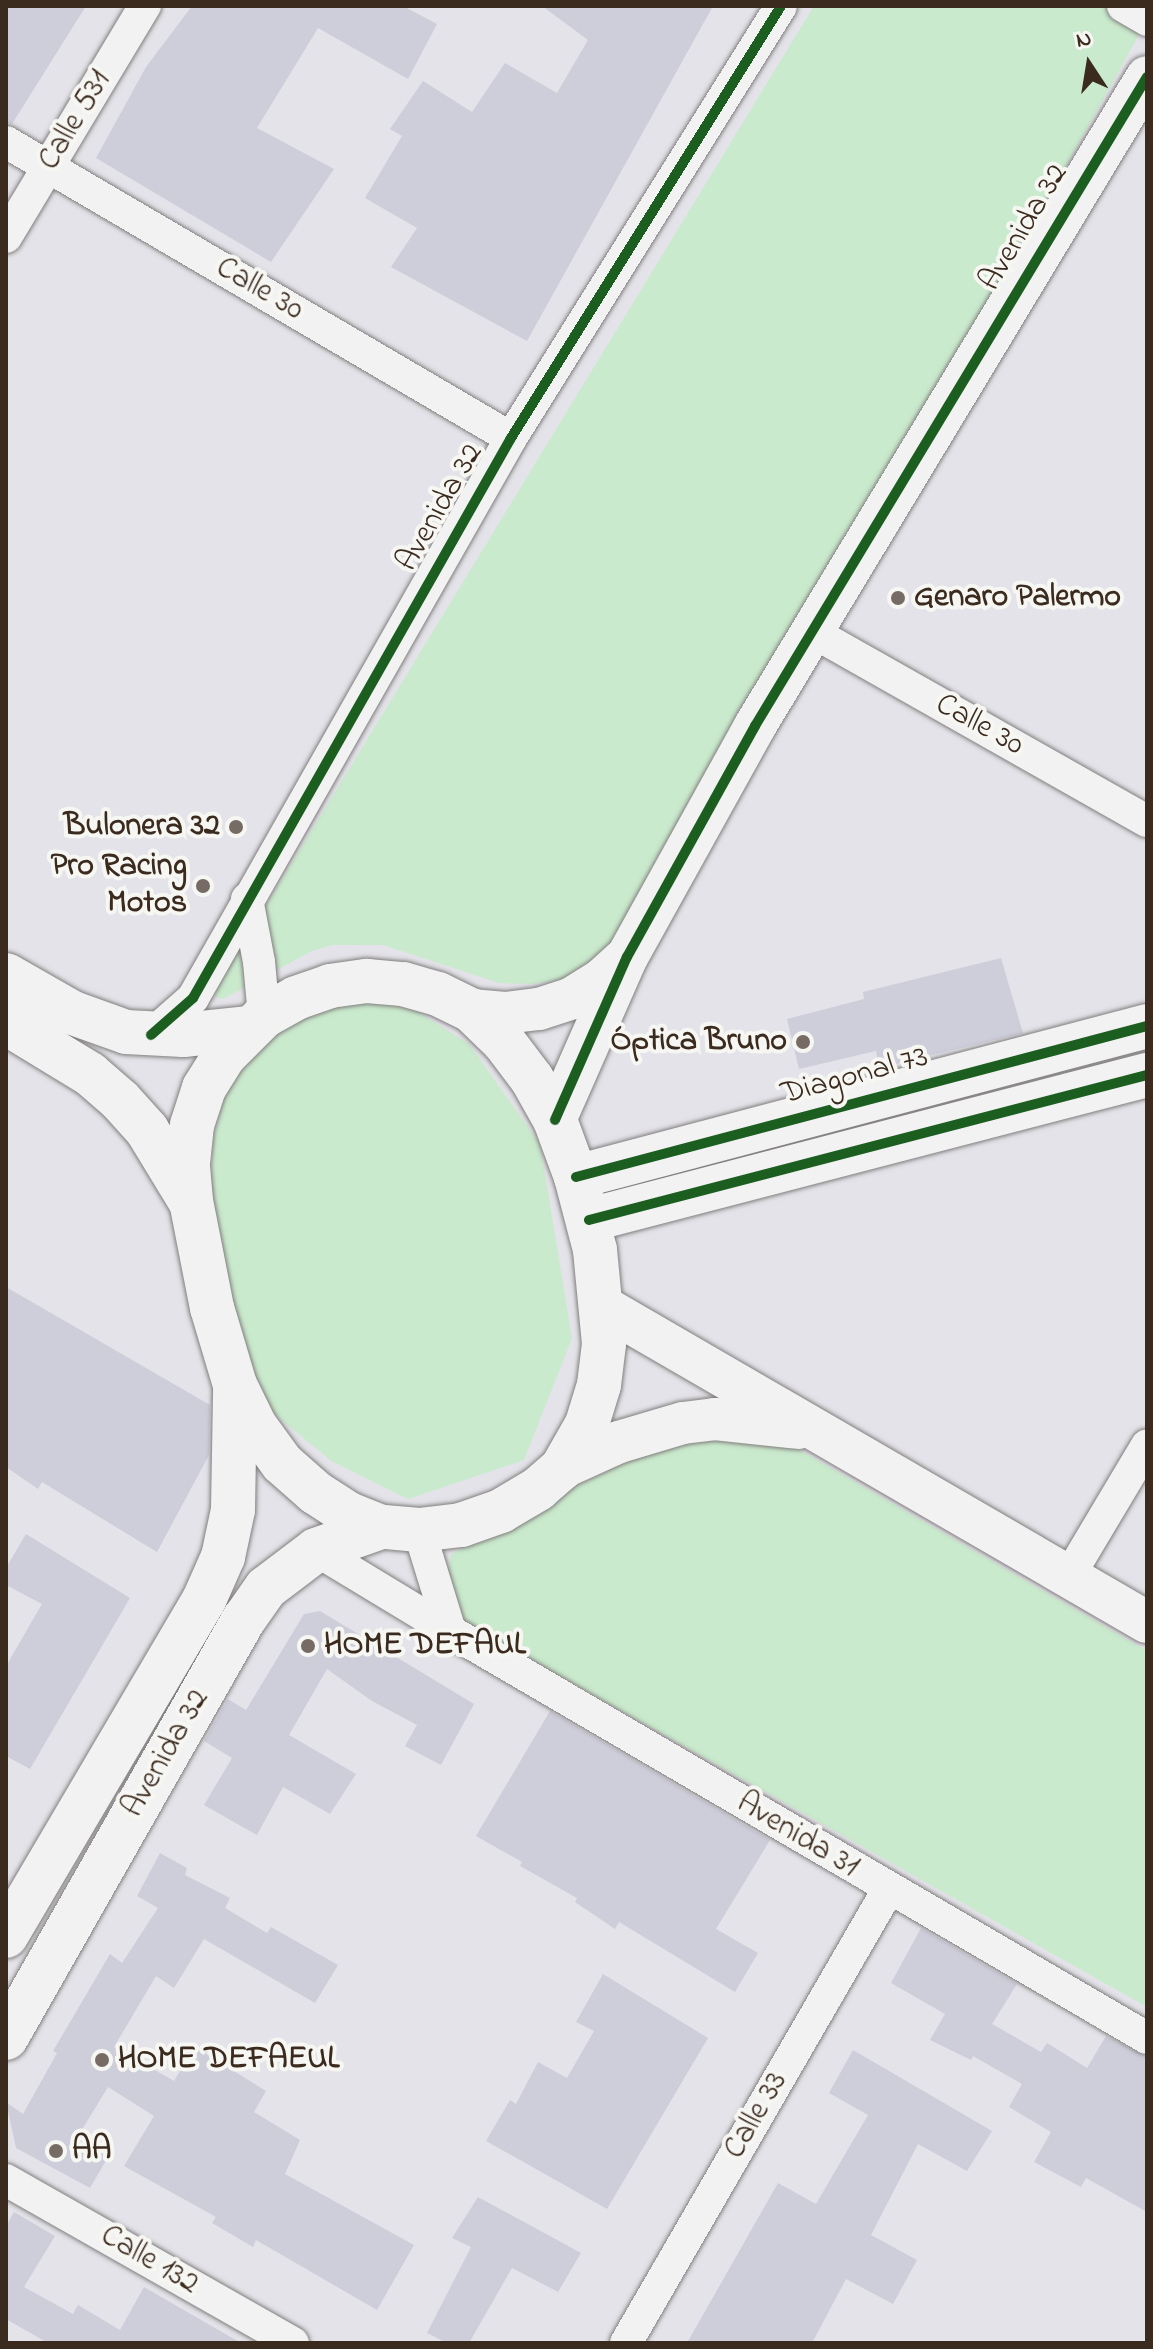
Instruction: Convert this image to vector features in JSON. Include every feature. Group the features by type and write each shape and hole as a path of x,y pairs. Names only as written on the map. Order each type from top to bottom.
{"main road":[{"path":"6,975 101,1025 151,1035 257,1022"},
{"path":"400,1529 347,1513 316,1493 282,1463 255,1426 235,1385 212,1308 191,1201 189,1150 192,1125 204,1088 224,1056 257,1022 319,990 367,981 403,984 438,994 471,1010 504,1042 532,1079 555,1120 589,1220 602,1306 604,1344 599,1385 587,1424 562,1468"},
{"path":"6,1023 90,1074 120,1100 147,1130 191,1201"},
{"name":"Diagonal 73","path":"576,1177 1147,1026"},
{"path":"589,1220 1147,1075"},
{"name":"Avenida 32","path":"6,1936 204,1600 223,1557 233,1510 235,1385"},
{"name":"Avenida 32","path":"6,2038 245,1618 266,1588 316,1550 400,1529 461,1525 501,1511 538,1489 562,1468"}],"street":[{"name":"Calle 531","path":"6,237 145,6"},
{"name":"Avenida 32","path":"151,1035 193,998 511,438 781,6"},
{"path":"1123,6 1147,20"},
{"name":"Avenida 32","path":"555,1120 627,957 811,631 1147,77"},
{"name":"Calle 30","path":"6,142 511,438"},
{"name":"Calle 30","path":"811,631 1147,821"},
{"path":"247,899 259,962 257,1022"},
{"name":"Avenida 32","path":"471,1010 528,1010 572,998 601,980 627,957"},
{"path":"602,1306 1147,1622"},
{"path":"562,1468 619,1442 683,1423 715,1419 756,1421 820,1432"},
{"path":"1069,1576 1147,1445"},
{"path":"400,1529 450,1631"},
{"name":"Avenida 31","path":"316,1550 888,1890 1147,2038"},
{"name":"Calle 33","path":"626,2343 888,1890"},
{"name":"Calle 132","path":"6,2180 293,2343"}],"green space":[{"path":"814,6 1147,6 1147,20 770,701 614,939 579,972 556,981 533,984 499,983 383,945 332,945 312,951 223,999 216,997 217,986"},
{"path":"386,992 469,1044 540,1144 572,1338 524,1460 408,1499 333,1462 259,1402 208,1253 213,1140 240,1039 304,1000"},
{"path":"760,1427 1147,1651 1147,2007 453,1616 445,1588 451,1555 630,1441"}],"building":[{"path":"6,6 86,6 12,124 6,123"},
{"path":"192,6 403,6 437,24 408,79 318,28 257,128 334,169 271,262 96,158 146,67"},
{"path":"542,6 713,6 527,341 391,267 417,228 365,198 402,136 390,129 423,81 472,112 505,63 557,93 588,40"},
{"path":"1001,958 1023,1033 879,1068 876,1051 799,1069 787,1019 864,999 863,992"},
{"path":"6,1287 210,1405 209,1455 157,1552 42,1482 38,1489 6,1467"},
{"path":"26,1534 130,1598 30,1769 6,1756 6,1666 42,1604 6,1585 6,1568"},
{"path":"320,1611 474,1704 441,1765 405,1746 417,1725 372,1701 327,1669 289,1735 356,1774 330,1814 283,1787 257,1835 204,1805 232,1758 204,1741 228,1699 246,1710 304,1614"},
{"path":"550,1711 770,1840 716,1929 758,1953 735,1992 619,1922 615,1929 575,1902 577,1898 520,1866 522,1862 476,1836"},
{"path":"160,1853 187,1868 185,1875 230,1898 225,1908 267,1933 271,1927 338,1965 315,2003 204,1939 174,1988 156,1976 114,2047 174,2081 195,2047 266,2091 254,2112 300,2140 285,2174 414,2245 377,2310 256,2240 253,2247 212,2223 216,2217 124,2166 154,2116 108,2087 77,2138 108,2157 90,2188 16,2148 6,2102 23,2114 57,2053 53,2051 110,1954 122,1963 158,1908 137,1896"},
{"path":"921,1928 1017,1984 992,2024 1041,2052 1047,2043 1087,2068 1106,2036 1147,2057 1147,2212 1086,2178 1081,2187 1034,2162 1051,2132 1009,2107 1022,2084 973,2056 971,2060 930,2040 945,2014 891,1983"},
{"path":"603,1974 708,2038 607,2209 486,2141 510,2100 516,2104 538,2062 567,2078 594,2031 576,2022"},
{"path":"853,2050 992,2131 967,2171 918,2144 871,2235 917,2260 893,2304 846,2279 812,2343 687,2343 778,2183 816,2204 868,2115 829,2093"},
{"path":"478,2197 581,2253 558,2292 512,2268 469,2343 447,2343 427,2333 471,2247 452,2238"},
{"path":"14,2212 55,2236 24,2287 73,2314 78,2305 120,2330 144,2287 241,2343 48,2343 6,2319 6,2226"}],"cycle path":[{"path":"151,1035 193,998 511,438 781,6"},
{"path":"555,1120 627,957 755,726 1147,77"},
{"path":"576,1177 1147,1026"},
{"path":"589,1220 1147,1075"}],"place":[{"name":"Genaro Palermo","path":"898,598"},
{"name":"Bulonera 32","path":"236,827"},
{"name":"Pro Racing Motos","path":"203,886"},
{"name":"Óptica Bruno","path":"803,1042"},
{"name":"HOME DEFAUL","path":"308,1646"},
{"name":"HOME DEFAEUL","path":"102,2060"},
{"name":"AA","path":"56,2151"}]}
